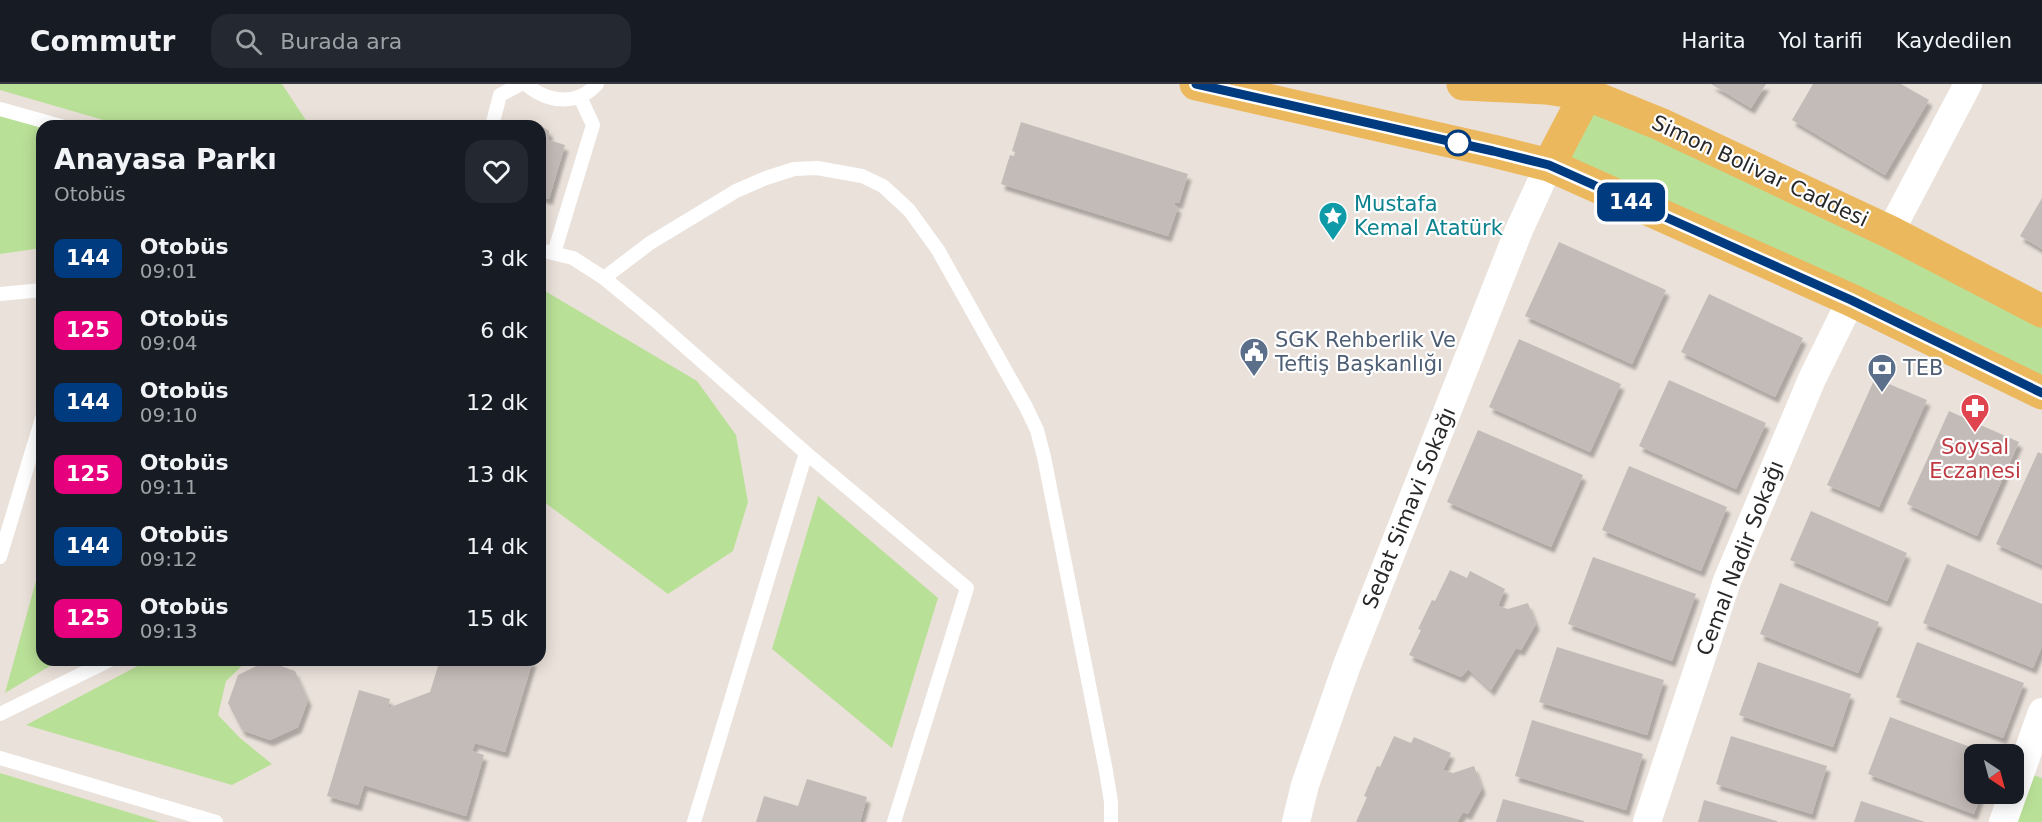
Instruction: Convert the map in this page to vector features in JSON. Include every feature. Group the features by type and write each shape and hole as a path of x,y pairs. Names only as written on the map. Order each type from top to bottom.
{"main road":[{"path":"1196,84 1549,165 1851,300 2042,393"},
{"name":"Simon Bolivar Caddesi","path":"1462,84 1588,89 1890,232 2042,311"},
{"path":"1549,165 1588,89"}],"street":[{"path":"1890,232 1968,84"},
{"name":"Sedat Simavi Sokağı","path":"1296,822 1305,785 1347,665 1515,241 1549,165"},
{"name":"Cemal Nadir Sokağı","path":"1647,822 1726,581 1812,379 1851,300"},
{"path":"2003,822 2042,712"}],"lane":[{"path":"494,120 500,96 521,84"},
{"path":"526,84 548,99 564,100 580,97 597,84"},
{"path":"554,253 593,125 580,97"},
{"path":"0,109 39,120"},
{"path":"604,278 650,243 736,191 794,169 825,169 862,176 883,186 909,210 938,250 1037,429 1106,771 1111,802 1111,822"},
{"path":"546,251 573,258 604,278 806,453 967,588 894,822"},
{"path":"0,294 36,291"},
{"path":"0,557 36,438"},
{"path":"694,822 806,453"},
{"path":"0,714 98,666"},
{"path":"0,758 216,822"}],"green space":[{"path":"0,84 282,84 306,120 103,120 0,90"},
{"path":"1586,94 2042,311 2042,393 1549,165"},
{"path":"0,114 36,126 36,249 0,254"},
{"path":"546,292 697,381 736,435 748,502 733,551 668,594 546,503"},
{"path":"818,496 938,598 892,748 772,649"},
{"path":"36,581 36,666 50,666 5,693"},
{"path":"138,666 242,666 226,681 218,715 240,738 272,764 232,785 26,725"},
{"path":"2024,772 2042,778 2042,822 2003,822 2009,804 2024,804"},
{"path":"0,773 160,822 0,822"}],"building":[{"path":"1711,84 1766,84 1751,108"},
{"path":"1813,84 1901,84 1929,100 1885,175 1792,120"},
{"path":"1021,122 1188,174 1179,203 1175,202 1174,205 1178,207 1168,236 1001,184 1010,155 1014,156 1015,152 1012,151"},
{"path":"546,129 549,131 549,140 565,145 549,199 546,198"},
{"path":"2042,198 2042,249 2020,236"},
{"path":"1559,242 1666,290 1632,364 1525,316"},
{"path":"1709,294 1803,338 1775,397 1681,352"},
{"path":"1519,339 1621,384 1590,452 1489,407"},
{"path":"1875,378 1927,400 1879,507 1827,485"},
{"path":"1669,380 1766,423 1736,489 1639,446"},
{"path":"1949,411 2019,442 1977,536 1907,504"},
{"path":"1478,430 1583,475 1551,547 1447,502"},
{"path":"2038,452 2042,454 2042,565 1996,544"},
{"path":"1629,466 1727,507 1701,571 1602,530"},
{"path":"1811,511 1907,553 1887,601 1790,560"},
{"path":"1593,557 1696,594 1672,661 1568,624"},
{"path":"1947,564 2042,604 2042,646 2033,668 1923,623"},
{"path":"1450,570 1467,578 1470,571 1505,589 1498,606 1508,609 1528,603 1536,624 1521,650 1516,648 1491,690 1468,669 1461,677 1409,655 1421,630 1418,629"},
{"path":"1780,583 1879,622 1858,673 1760,634"},
{"path":"1917,642 2024,683 2003,738 1896,697"},
{"path":"1557,647 1664,680 1647,735 1539,702"},
{"path":"1758,662 1851,694 1833,747 1739,715"},
{"path":"257,666 281,666 295,671 308,700 298,727 270,740 242,730 228,703 238,675"},
{"path":"438,666 531,666 505,752 475,743 472,751 484,755 466,816 364,785 358,805 327,796 359,690 390,699 388,708 430,692"},
{"path":"1890,717 1964,745 1964,804 1978,804 1974,814 1868,774"},
{"path":"1532,720 1643,754 1626,810 1515,776"},
{"path":"1394,736 1411,743 1414,737 1451,753 1443,770 1453,773 1474,766 1482,788 1468,814 1463,812 1457,822 1356,822 1377,766 1380,767"},
{"path":"1731,736 1827,766 1812,814 1716,784"},
{"path":"807,779 867,797 860,822 756,822 764,796 798,806"},
{"path":"1503,799 1584,821 1584,822 1496,822"},
{"path":"1704,800 1777,821 1777,822 1698,822"},
{"path":"1861,801 1925,822 1854,822"}],"bus line":[{"name":"144","path":"1196,84 1549,165 1851,300 2042,393"}],"place":[{"name":"Mustafa Kemal Atatürk","path":"1333,242"},
{"name":"SGK Rehberlik Ve Teftiş Başkanlığı","path":"1254,378"},
{"name":"TEB","path":"1882,394"},
{"name":"Soysal Eczanesi","path":"1975,434"}]}
